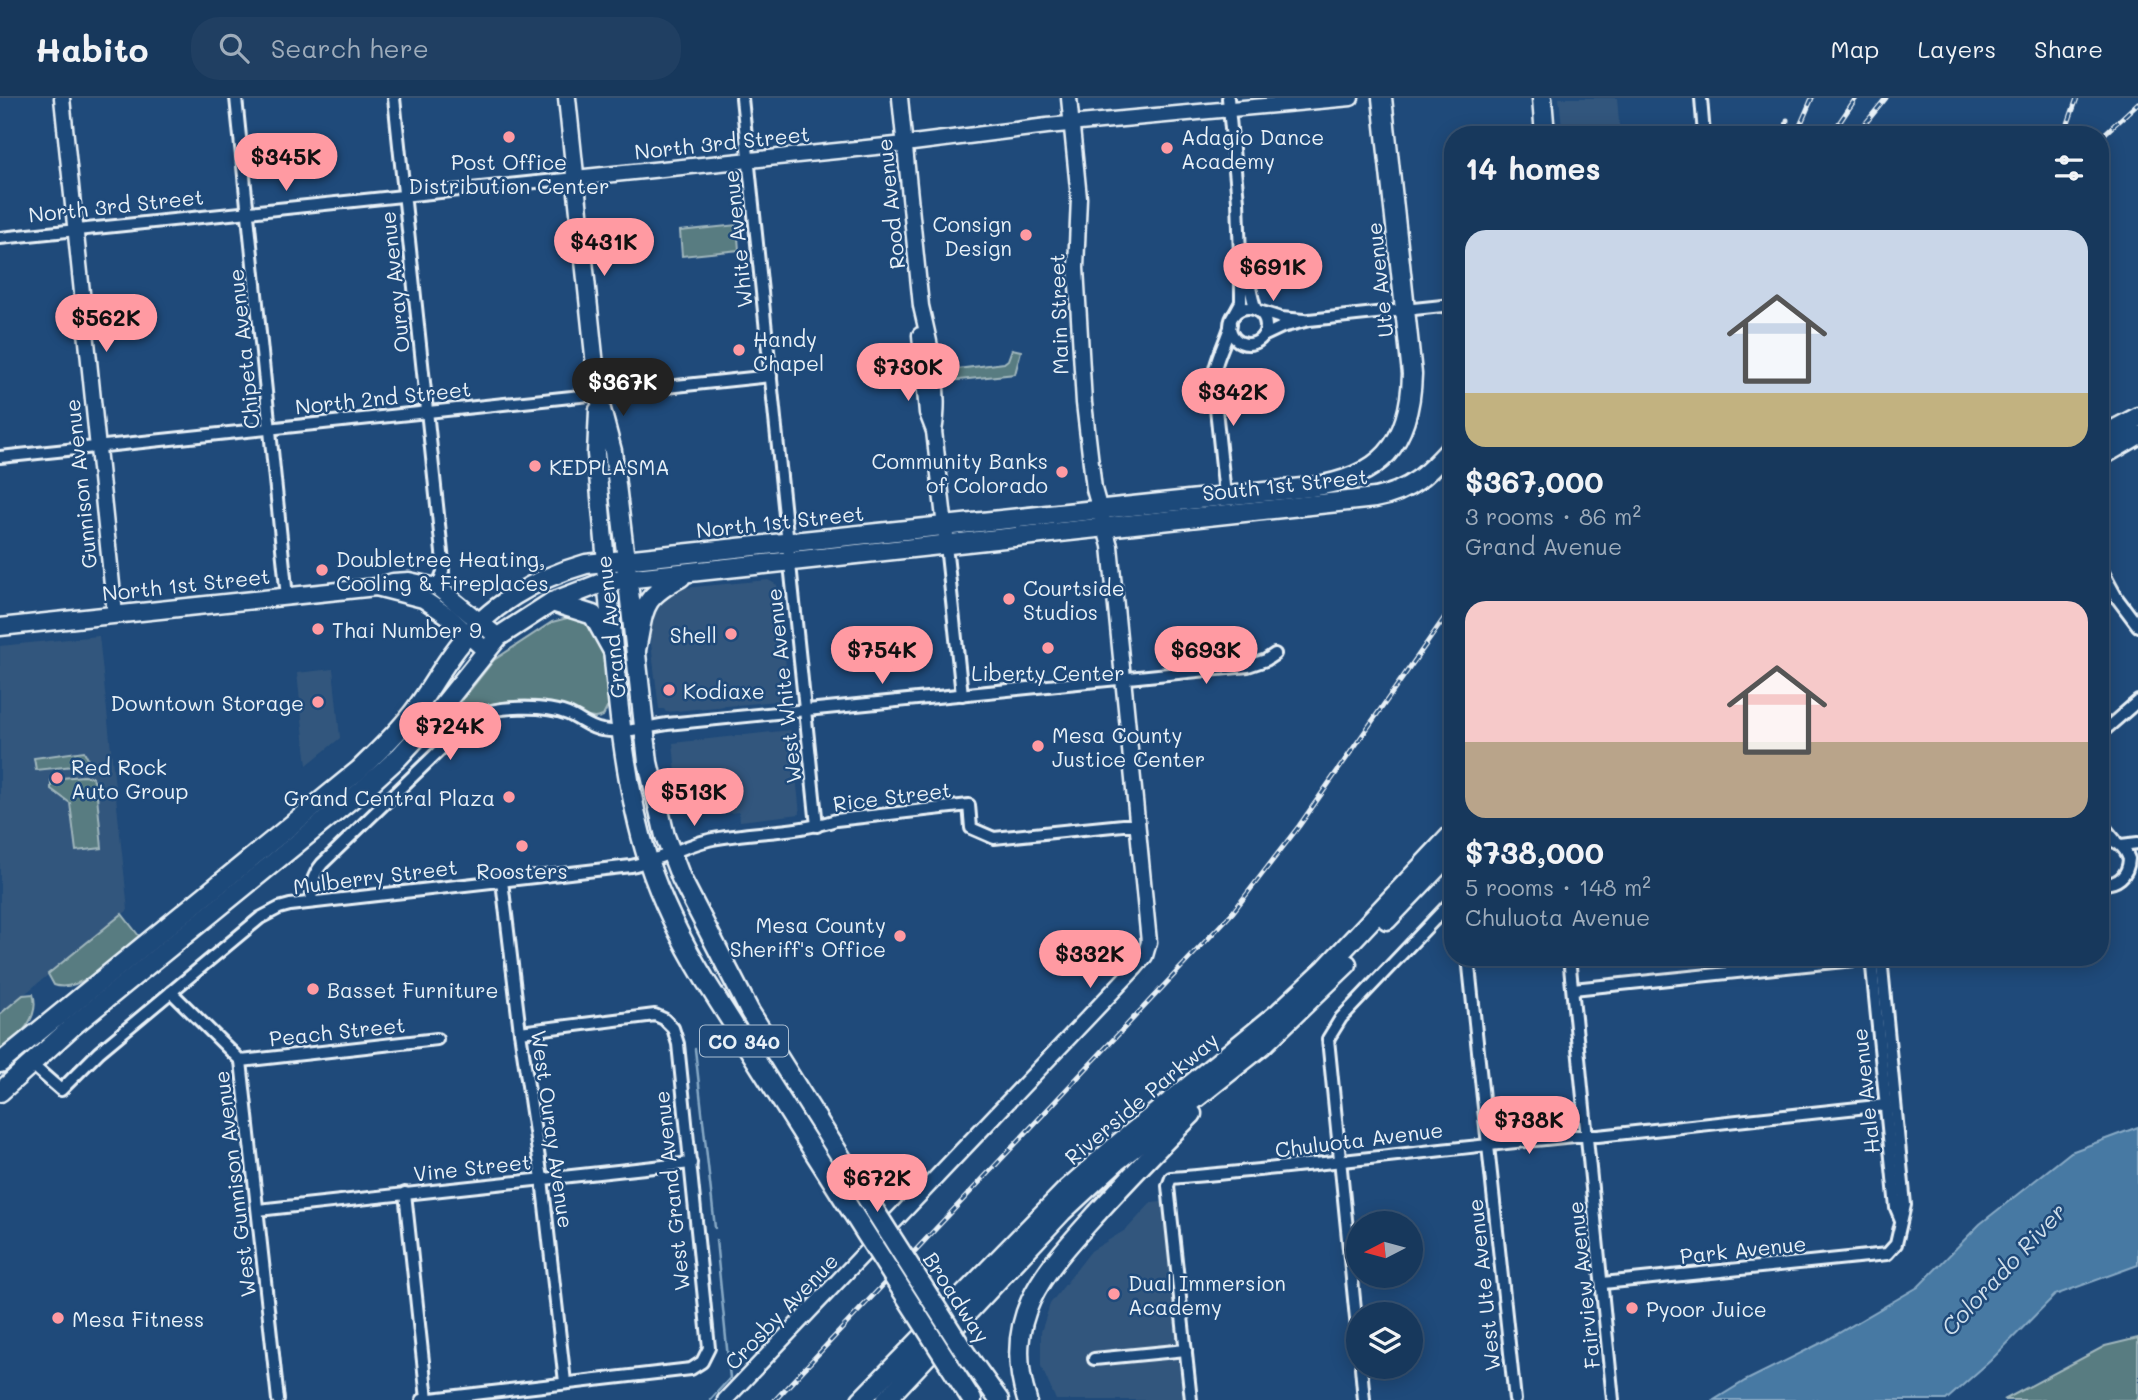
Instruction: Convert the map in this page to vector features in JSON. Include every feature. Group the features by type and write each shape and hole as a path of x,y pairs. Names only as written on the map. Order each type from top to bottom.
{"main road":[{"name":"Grand Avenue","path":"566,98 598,394 596,454 606,562"},
{"name":"Ute Avenue","path":"1382,98 1412,374 1412,397 1399,435 1387,453"},
{"path":"1542,98 1544,126"},
{"name":"Grand Avenue","path":"598,394 613,451 652,787 664,836 672,854"},
{"path":"2109,432 2138,417"},
{"path":"2109,452 2138,435"},
{"name":"South 1st Street","path":"1100,508 1336,483 1362,474 1387,453"},
{"name":"South 1st Street","path":"1105,526 1388,496 1416,484 1444,455"},
{"name":"North 1st Street","path":"475,629 526,587 570,568 1100,508"},
{"name":"North 1st Street","path":"0,627 409,582 437,587 492,644 552,603 607,581 1105,526"},
{"name":"CO 340","path":"606,562 631,793 649,863"},
{"path":"636,650 643,611 648,600 661,588 690,572"},
{"name":"North 1st Street","path":"376,587 423,598 475,629"},
{"path":"552,603 593,615 614,653"},
{"path":"0,1063 359,770 411,716 459,645 475,629"},
{"path":"0,1092 30,1063 374,780 421,733 492,644"},
{"name":"Riverside Parkway","path":"861,1400 1067,1189 1285,1007 1326,968 1444,843"},
{"name":"Broadway","path":"672,854 750,1012 964,1351 999,1400"},
{"name":"Riverside Parkway","path":"886,1400 1062,1212 1117,1161 1262,1046 1327,984 1444,860"},
{"name":"Broadway","path":"649,863 685,947 972,1400"},
{"path":"1027,1400 1021,1375 1020,1341 1027,1307 1043,1276 1137,1169 1262,1046"}],"street":[{"name":"Gunnison Avenue","path":"62,98 115,614"},
{"name":"Chipeta Avenue","path":"236,98 287,597"},
{"name":"Ouray Avenue","path":"394,98 443,562 443,572 437,587"},
{"name":"White Avenue","path":"742,98 788,542"},
{"name":"Rood Avenue","path":"900,98 921,306 929,339 938,413 934,431 946,545"},
{"name":"Main Street","path":"1069,98 1079,198 1076,268 1082,376 1094,489 1110,546 1149,942"},
{"name":"North 3rd Street","path":"0,239 905,144 1228,104 1351,98"},
{"path":"1701,98 1703,126"},
{"path":"1224,495 1213,380 1215,365 1241,302 1238,201 1228,104"},
{"path":"1240,251 1246,265 1250,293 1266,324 1263,337"},
{"path":"1221,355 1234,348 1255,343 1282,327 1309,320 1444,306"},
{"path":"1232,319 1244,309 1281,318 1309,320"},
{"path":"1232,319 1235,338 1248,344"},
{"name":"North 2nd Street","path":"0,457 771,376"},
{"name":"West White Avenue","path":"788,542 817,826"},
{"path":"946,545 962,695"},
{"path":"2109,583 2138,626"},
{"path":"312,902 310,888 322,863 476,716 486,712 527,707 560,712 603,731 623,730 1248,666 1275,654"},
{"path":"2109,726 2138,701"},
{"name":"Rice Street","path":"672,854 711,839 817,826 836,820 970,805 971,828 994,838 1139,825"},
{"path":"2109,832 2126,851 2133,864 2124,875 2109,882"},
{"path":"2109,842 2138,843"},
{"name":"Mulberry Street","path":"30,1063 61,1090 99,1052 260,918 279,908 649,863 672,854"},
{"name":"West Ouray Avenue","path":"502,881 520,1031 542,1179 565,1382"},
{"path":"1354,1302 1328,1039 1341,1018 1444,909"},
{"name":"Crosby Avenue","path":"725,1400 1135,968 1145,956 1149,942"},
{"name":"West Ute Avenue","path":"1469,966 1515,1400"},
{"name":"Fairview Avenue","path":"1570,966 1613,1400"},
{"path":"1573,989 1799,966"},
{"name":"Hale Avenue","path":"1877,966 1885,1105 1896,1208 1901,1220"},
{"name":"Hale Avenue","path":"1878,966 1906,1205 1896,1244 1887,1254"},
{"name":"West Gunnison Avenue","path":"171,992 241,1061 278,1400"},
{"name":"West Grand Avenue","path":"520,1031 644,1016 664,1019 676,1035 709,1348 702,1362 691,1369 565,1382"},
{"name":"Peach Street","path":"241,1061 438,1040"},
{"name":"Chuluota Avenue","path":"1186,1350 1168,1186 1171,1178 1885,1105"},
{"name":"Vine Street","path":"258,1210 691,1163"},
{"path":"405,1194 424,1400 565,1382"},
{"name":"Park Avenue","path":"1602,1283 1887,1254"},
{"path":"1094,1359 1186,1350 1191,1400"},
{"path":"1362,1379 1364,1400"}],"shaded area":[{"path":"1559,98 1617,98 1619,126 1562,126"},
{"path":"768,580 777,585 789,694 786,700 666,712 659,709 649,627 657,603 684,588"},
{"name":"Red Rock Auto Group","path":"99,636 128,910 0,1014 0,646"},
{"name":"Downtown Storage","path":"333,669 340,738 307,765 297,673"},
{"path":"791,730 800,814 740,821 739,812 712,815 710,799 679,802 673,743"},
{"name":"Dual Immersion Academy","path":"1162,1202 1183,1400 1056,1400 1041,1366 1041,1332 1050,1304 1091,1251 1127,1229 1151,1203"}],"green space":[{"path":"737,225 739,250 682,256 680,231"},
{"path":"1012,349 1021,351 1015,374 941,382 942,371 1004,363"},
{"path":"575,616 587,619 602,644 609,704 603,716 592,718 558,705 527,701 503,702 481,707 457,725 449,717 494,660 552,622"},
{"path":"84,751 88,759 83,765 36,770 34,758"},
{"path":"92,777 96,785 102,848 76,851 70,803 51,789 51,779"},
{"path":"122,914 139,936 87,978 76,984 54,985 48,974"},
{"path":"33,994 35,1003 31,1019 20,1034 0,1051 0,1014 23,995"},
{"path":"2138,1338 2138,1400 2004,1400 2105,1346"}],"water":[{"name":"Colorado River","path":"2138,1127 2138,1265 2055,1295 1990,1361 1946,1400 1714,1400 1745,1381 1825,1341 1918,1287 1980,1224 2071,1152"}],"waterway":[{"path":"695,1049 715,1228"},
{"path":"710,1400 730,1378 716,1240"}],"railway":[{"path":"1800,126 1812,98"},
{"path":"1837,126 1856,98"},
{"path":"1863,126 1886,98"},
{"path":"2067,126 2077,98"},
{"path":"2109,130 2138,103"},
{"path":"1786,126 1787,120"},
{"path":"775,1400 1233,912 1299,826 1444,618"}],"place":[{"name":"Post Office Distribution Center","path":"509,137"},
{"name":"Adagio Dance Academy","path":"1167,148"},
{"name":"Consign Design","path":"1026,235"},
{"name":"Handy Chapel","path":"739,350"},
{"name":"KEDPLASMA","path":"535,466"},
{"name":"Community Banks of Colorado","path":"1062,472"},
{"name":"Doubletree Heating, Cooling & Fireplaces","path":"322,570"},
{"name":"Courtside Studios","path":"1009,599"},
{"name":"Thai Number 9","path":"318,629"},
{"name":"Shell","path":"731,634"},
{"name":"Liberty Center","path":"1048,648"},
{"name":"Kodiaxe","path":"669,690"},
{"name":"Downtown Storage","path":"318,702"},
{"name":"Mesa County Justice Center","path":"1038,746"},
{"name":"Red Rock Auto Group","path":"57,778"},
{"name":"Grand Central Plaza","path":"509,797"},
{"name":"Roosters","path":"522,846"},
{"name":"Mesa County Sheriff's Office","path":"900,936"},
{"name":"Basset Furniture","path":"313,989"},
{"name":"Dual Immersion Academy","path":"1114,1294"},
{"name":"Pyoor Juice","path":"1632,1308"},
{"name":"Mesa Fitness","path":"58,1318"}]}
